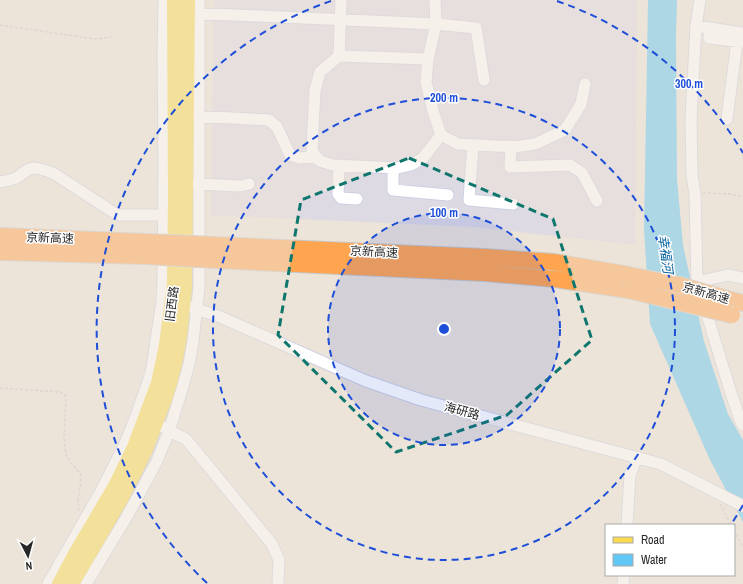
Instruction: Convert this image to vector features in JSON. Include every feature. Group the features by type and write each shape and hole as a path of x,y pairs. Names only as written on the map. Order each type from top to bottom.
{"highway":[{"name":"京新高速","path":"0,236 146,249 216,252 500,258 554,262 679,285 743,303"},
{"name":"京新高速","path":"0,252 146,249"},
{"name":"京新高速","path":"216,252 555,279 628,290 737,316"}],"main road":[{"name":"旧西路","path":"59,584 115,486 131,454 158,383 166,345 174,283 174,0"},
{"name":"旧西路","path":"72,584 120,501 138,466 171,380 180,336 190,307 185,286 193,116 192,9"}],"street":[{"path":"48,584 100,493 123,448 149,379 162,301 163,281 164,0"},
{"path":"192,9 199,0"},
{"path":"339,56 341,0"},
{"path":"435,0 436,24 428,59 426,82 441,135 458,144 511,146 535,144 565,130 581,104 585,84"},
{"path":"700,0 696,26 691,119 692,176 695,193 697,282 731,393 743,425"},
{"path":"192,9 340,20 436,24 476,28 484,80"},
{"path":"696,26 710,28 741,38 727,119"},
{"path":"428,59 339,56 320,72 315,90 312,152 320,161 333,165 398,168 411,165 423,158 441,135"},
{"path":"86,584 126,518 157,461 169,431 189,364 193,341 190,307 198,287 198,184 193,116 269,120 277,126 290,155 300,158 316,157"},
{"path":"473,145 469,200 512,204"},
{"path":"511,146 510,167 570,165 582,173 597,201"},
{"path":"339,165 338,194 341,198 357,199"},
{"path":"393,167 393,190 448,195"},
{"path":"0,182 17,177 28,169 42,169 53,173 113,212 121,215 164,216"},
{"path":"198,184 240,186 249,184"},
{"path":"697,282 728,275 743,278"},
{"name":"海研路","path":"190,307 218,316 366,381 414,398 661,464 742,506"},
{"path":"156,422 169,431 186,439 272,544 279,560 278,584"},
{"path":"627,524 630,475 637,457"}],"path":[{"path":"0,25 95,39 111,37"},
{"path":"695,193 730,194 743,197"},
{"path":"0,388 60,392 66,397 64,440 66,455 80,473 78,502 79,510 85,519"},
{"path":"712,490 730,524"},
{"path":"735,532 743,547"}],"highlighted area":[{"path":"409,158 553,219 592,340 507,415 396,452 278,335 301,200"}],"shaded area":[{"path":"214,0 637,0 635,245 474,227 211,215"}],"water":[{"name":"幸福河","path":"648,0 677,0 677,179 683,245 704,341 728,414 743,440 743,522 710,460 650,324 644,230"}]}
